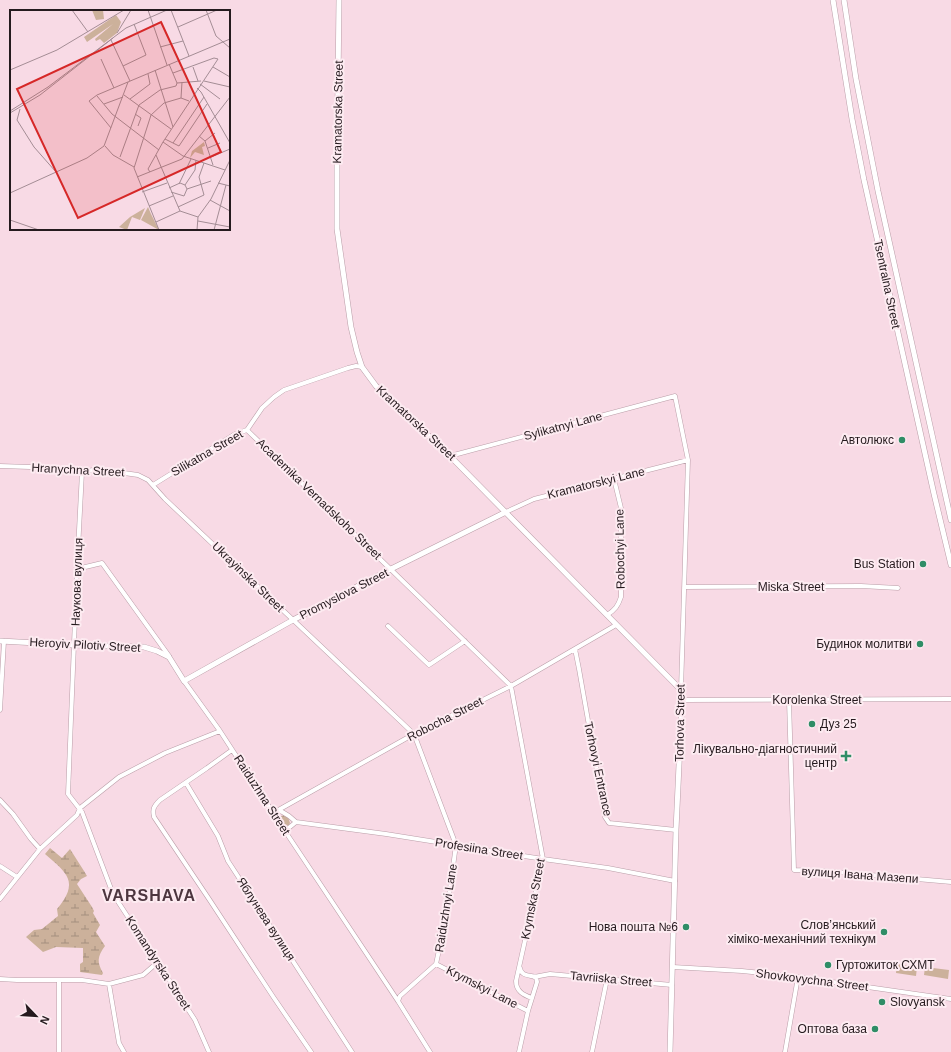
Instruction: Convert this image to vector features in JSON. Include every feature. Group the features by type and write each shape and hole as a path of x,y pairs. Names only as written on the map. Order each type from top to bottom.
{"street":[{"name":"Kramatorska Street","path":"339,0 337,229 351,327 362,367 376,386 450,456 681,690"},
{"name":"Tsentralna Street","path":"832,0 864,180 951,565"},
{"name":"Tsentralna Street","path":"844,0 856,79 878,191 951,520"},
{"name":"Silikatna Street","path":"153,485 235,434 247,430 262,408 284,390 348,368 362,367"},
{"name":"Sylikatnyi Lane","path":"450,456 675,396"},
{"name":"Torhova Street","path":"670,1052 676,830 682,700 681,690 688,460 675,396"},
{"name":"Academika Vernadskoho Street","path":"247,430 511,686"},
{"name":"Kramatorskyi Lane","path":"506,512 534,499 688,460"},
{"name":"Hranychna Street","path":"0,466 82,472 93,470 124,473 138,475 148,480 153,485"},
{"name":"Наукова вулиця","path":"80,808 68,794 82,472"},
{"name":"Robochyi Lane","path":"607,615 619,604 621,597 621,508 614,479"},
{"name":"Ukrayinska Street","path":"153,485 165,499 414,734"},
{"name":"Promyslova Street","path":"184,681 293,620 506,512"},
{"name":"Raiduzhna Street","path":"77,570 102,563 220,731 430,1052"},
{"name":"Miska Street","path":"684,587 861,586 898,588"},
{"name":"Robocha Street","path":"273,813 414,734 511,686 616,625"},
{"path":"388,626 429,665 465,640"},
{"path":"0,710 2,641"},
{"name":"Heroyiv Pilotiv Street","path":"2,641 144,647 169,657"},
{"name":"Torhovyi Entrance","path":"575,649 605,817 609,823 676,830"},
{"name":"Krymska Street","path":"511,686 543,860 516,981 517,987 521,993 532,998"},
{"name":"Korolenka Street","path":"682,700 951,699"},
{"name":"вулиця Івана Мазепи","path":"789,700 794,870 826,871 951,882"},
{"path":"0,899 40,848 77,815 80,808 119,778 165,753 220,731"},
{"name":"Raiduzhnyi Lane","path":"398,1001 400,996 436,964 446,917 456,845 414,734"},
{"path":"232,750 160,800 154,806 152,812 311,1052"},
{"name":"Яблунева вулиця","path":"186,783 218,836 228,861 352,1052"},
{"path":"0,800 40,848"},
{"name":"Komandyrska Street","path":"80,808 113,894 195,1020 209,1052"},
{"path":"279,810 296,822 285,831"},
{"name":"Profesiina Street","path":"296,822 386,834 543,860 608,868 675,881"},
{"path":"0,866 17,877"},
{"path":"0,979 82,980 109,984 143,976 158,962"},
{"name":"Krymskyi Lane","path":"436,964 528,1011"},
{"path":"519,1052 528,1011 537,980 534,977 520,972 520,967"},
{"name":"Shovkovychna Street","path":"673,967 742,971 798,977 951,999"},
{"path":"536,984 542,978 550,974"},
{"name":"Tavriiska Street","path":"534,977 550,974 672,985"},
{"path":"785,1052 798,977"},
{"path":"592,1052 607,979"},
{"path":"59,980 59,1052"},
{"path":"109,984 119,1044 124,1052"}],"green space":[{"path":"285,815 288,817 290,823 287,826 284,825 281,820 281,816"},
{"path":"50,848 62,858 70,849 87,876 81,879 77,884 92,907 94,911 93,913 100,925 96,932 105,946 99,956 99,963 103,973 102,975 80,972 80,964 83,962 83,948 56,947 43,952 26,937 34,930 42,929 58,916 57,909 68,892 68,878 65,873 45,854"},
{"path":"897,964 917,967 916,976 896,973"},
{"path":"925,967 949,970 948,979 924,975"}],"place":[{"name":"Автолюкс","path":"902,440"},
{"name":"Bus Station","path":"923,564"},
{"name":"Будинок молитви","path":"920,644"},
{"name":"Дуз 25","path":"812,724"},
{"name":"Лікувально-діагностичний центр","path":"846,756"},
{"name":"Нова пошта №6","path":"686,927"},
{"name":"Слов’янський хіміко-механічний технікум","path":"884,932"},
{"name":"Гуртожиток СХМТ","path":"828,965"},
{"name":"Slovyansk","path":"882,1002"},
{"name":"Оптова база","path":"875,1029"}],"district":[{"name":"VARSHAVA","path":"149,895"}]}
